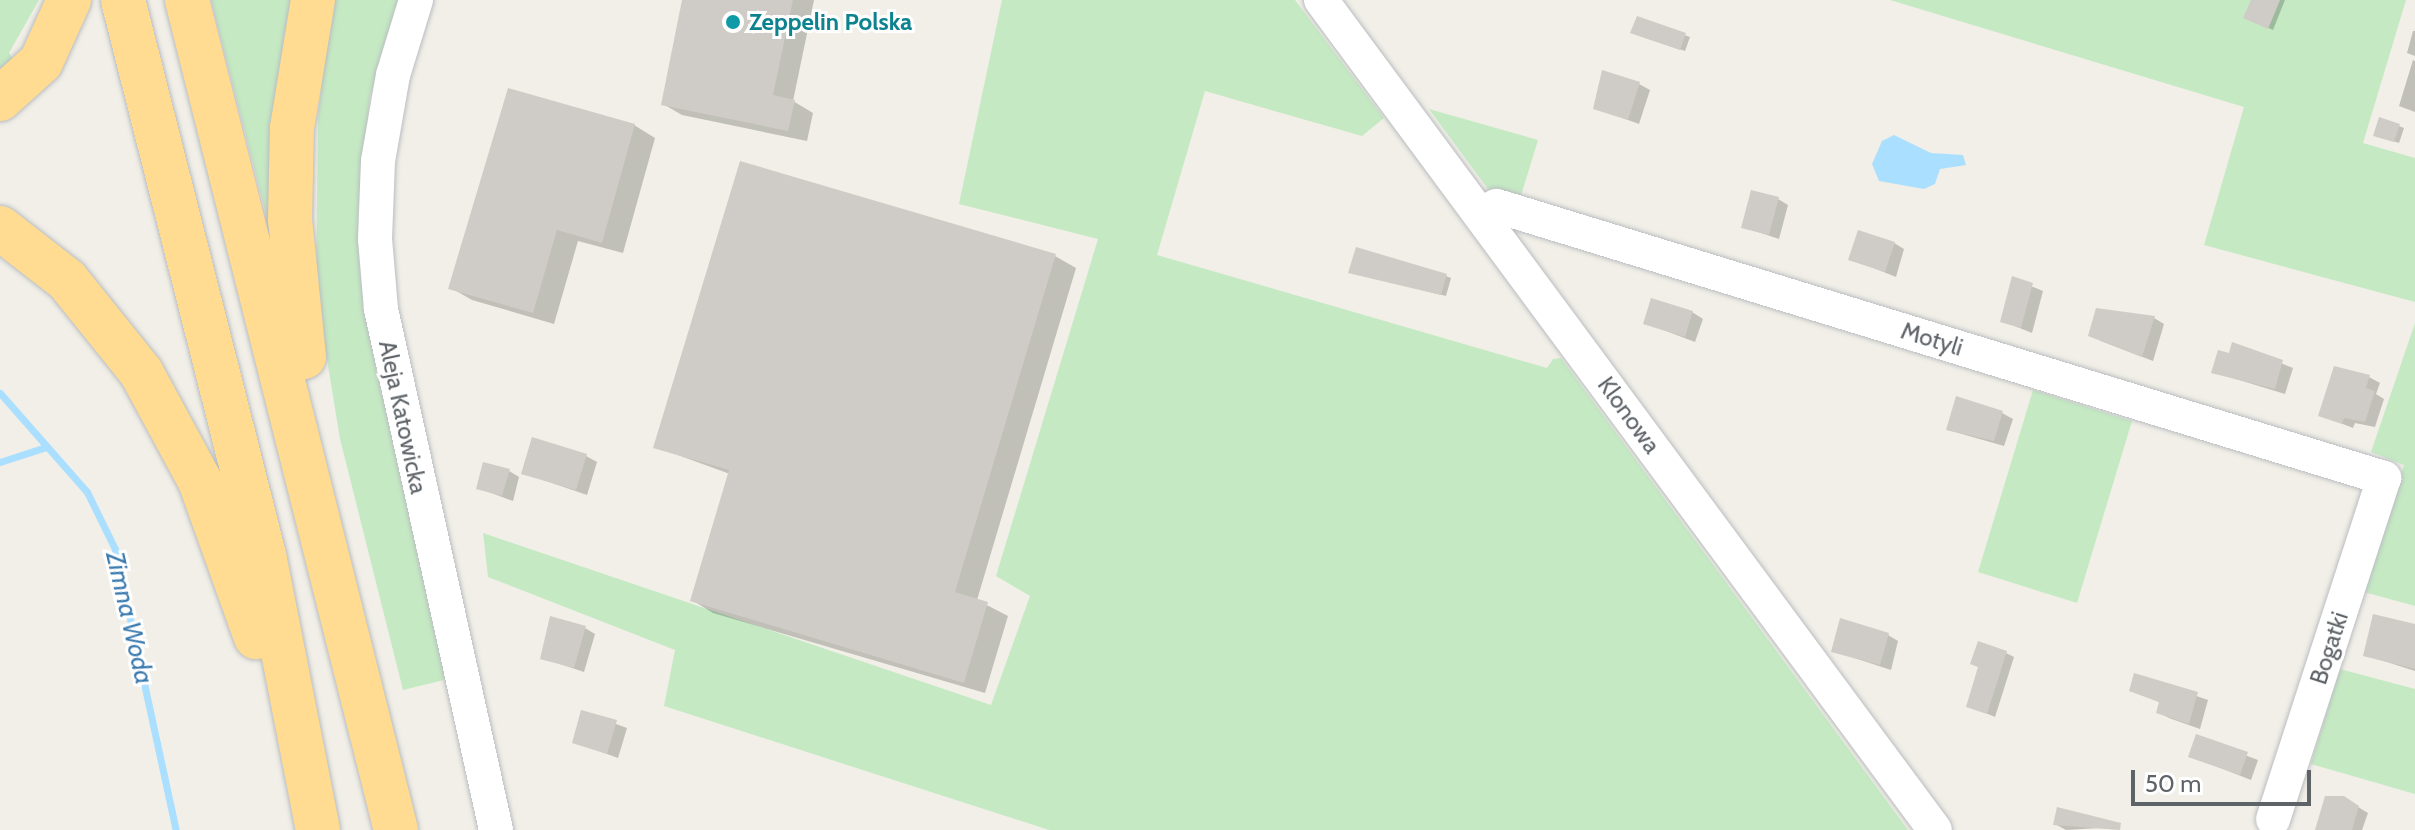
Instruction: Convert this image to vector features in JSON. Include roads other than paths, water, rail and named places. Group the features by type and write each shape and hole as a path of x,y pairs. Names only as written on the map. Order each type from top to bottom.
{"highway":[{"path":"0,99 41,62 69,0"},
{"path":"123,0 264,555 317,824"},
{"path":"187,0 326,542 396,830"},
{"path":"313,0 292,128 290,220 326,542"},
{"path":"0,228 42,258 94,310 141,372 174,429 215,516 317,824"}],"street":[{"name":"Aleja Katowicka","path":"416,0 393,75 378,161 375,239 381,309 496,830"},
{"name":"Klonowa","path":"1321,0 1935,830"},
{"name":"Motyli","path":"1481,213 1497,206 2384,478"},
{"name":"Bogatki","path":"2273,819 2384,478"}],"water":[{"path":"1894,135 1931,153 1963,155 1966,165 1940,169 1935,184 1924,189 1879,181 1872,164 1882,141"}],"waterway":[{"name":"Zimna Woda","path":"0,393 87,492 115,549 176,830"},
{"path":"0,462 46,447"}],"place":[{"name":"Zeppelin Polska","path":"733,22"}]}
